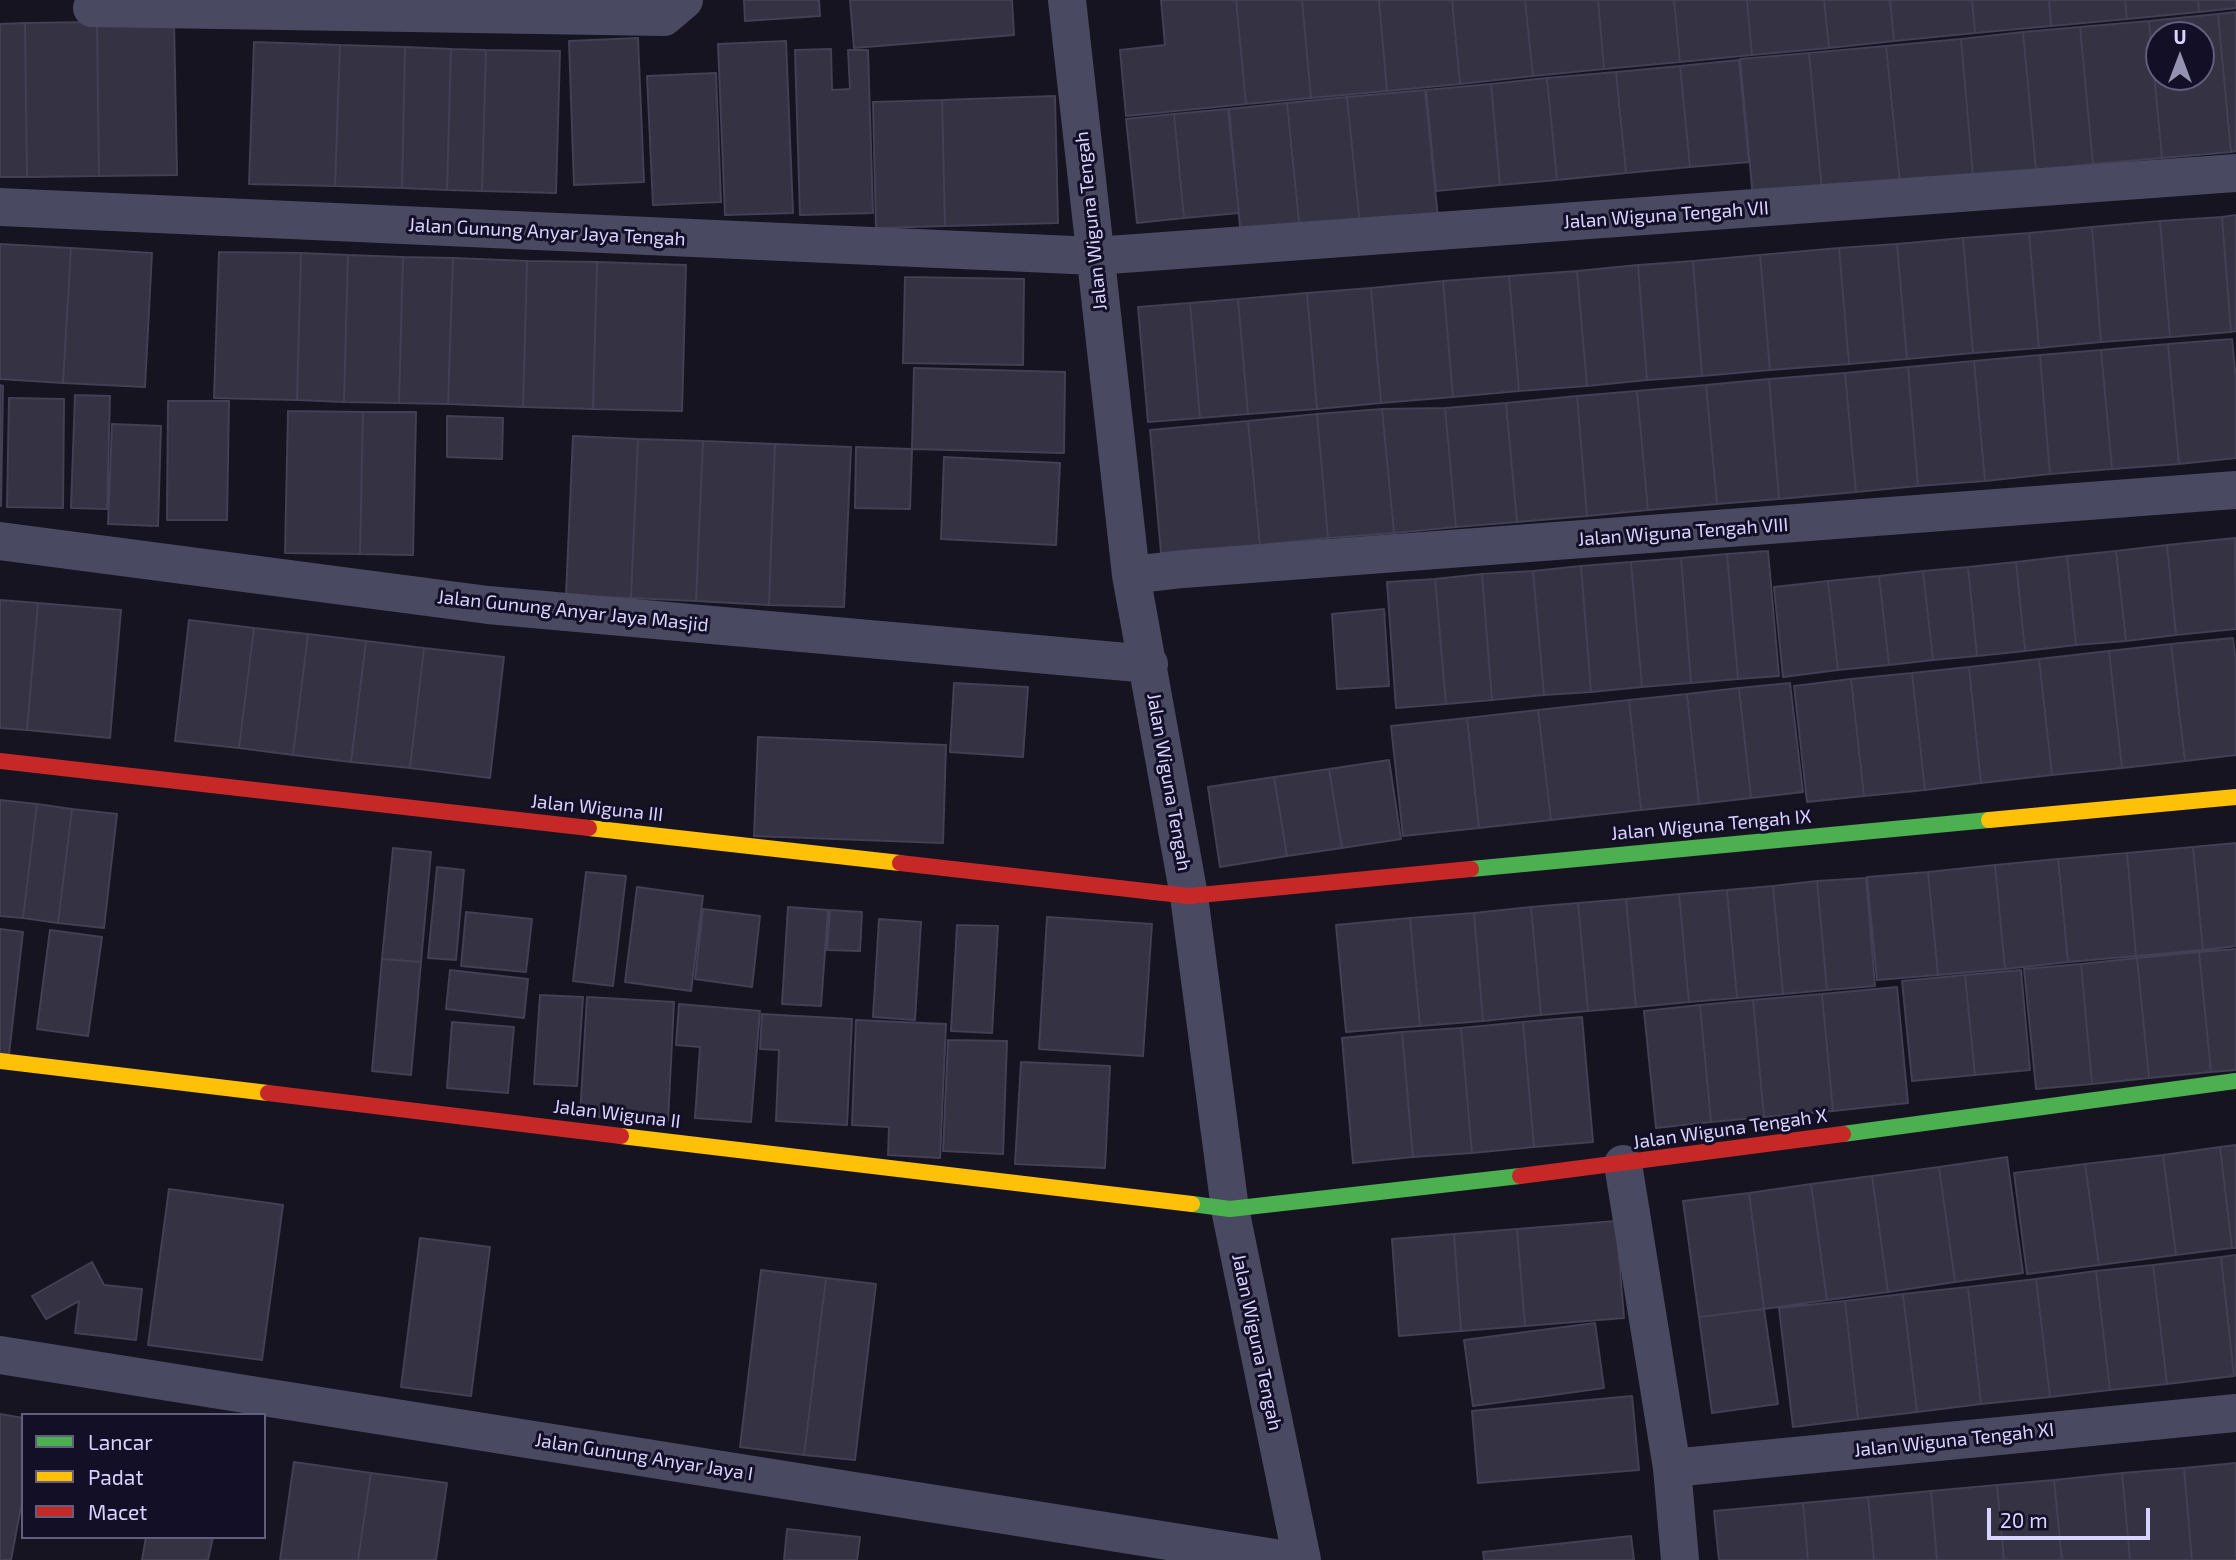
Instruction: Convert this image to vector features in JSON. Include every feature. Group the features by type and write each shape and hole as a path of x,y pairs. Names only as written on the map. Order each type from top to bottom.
{"street":[{"name":"Jalan Wiguna Tengah","path":"1067,0 1131,575 1189,896 1230,1209 1302,1560"},
{"path":"92,8 674,9"},
{"name":"Jalan Wiguna Tengah VII","path":"1095,256 2236,173"},
{"name":"Jalan Gunung Anyar Jaya Tengah","path":"0,207 1095,256"},
{"name":"Jalan Wiguna Tengah VIII","path":"1131,575 2236,490"},
{"name":"Jalan Gunung Anyar Jaya Masjid","path":"0,541 488,605 1149,664"},
{"name":"Jalan Wiguna III","path":"0,761 1189,896"},
{"name":"Jalan Wiguna Tengah IX","path":"1189,896 2236,796"},
{"name":"Jalan Wiguna II","path":"0,1061 1230,1209"},
{"name":"Jalan Wiguna Tengah X","path":"1230,1209 1623,1164 2236,1081"},
{"path":"1623,1164 1672,1468 1680,1560"},
{"name":"Jalan Gunung Anyar Jaya I","path":"0,1355 1287,1560"},
{"name":"Jalan Wiguna Tengah XI","path":"1672,1468 2236,1413"}],"building":[{"path":"744,0 819,0 820,16 745,21"},
{"path":"850,0 1012,0 1014,35 854,48"},
{"path":"1161,0 1236,0 1246,104 1126,116 1120,50 1165,45"},
{"path":"1236,0 1302,0 1311,98 1246,104"},
{"path":"1302,0 1379,0 1387,91 1311,98"},
{"path":"1379,0 1452,0 1460,84 1387,91"},
{"path":"1452,0 1525,0 1533,76 1460,84"},
{"path":"1525,0 1598,0 1604,69 1533,76"},
{"path":"1598,0 1674,0 1680,62 1604,69"},
{"path":"1674,0 1747,0 1752,55 1680,62"},
{"path":"1747,0 1824,0 1829,48 1752,55"},
{"path":"1824,0 1890,0 1894,41 1829,48"},
{"path":"1890,0 1972,0 1975,33 1894,41"},
{"path":"1972,0 2049,0 2051,26 1975,33"},
{"path":"2049,0 2125,0 2127,19 2051,26"},
{"path":"2125,0 2198,0 2199,12 2127,19"},
{"path":"2198,0 2236,0 2236,8 2199,12"},
{"path":"2236,12 2236,151 2231,152 2218,14"},
{"path":"2218,14 2231,152 2162,158 2156,91 2215,91 2215,21 2149,21"},
{"path":"174,21 177,175 99,176 97,22"},
{"path":"2145,21 2145,91 2156,91 2162,158 2093,164 2080,27"},
{"path":"97,22 99,176 27,177 25,23"},
{"path":"25,23 27,177 0,177 0,24"},
{"path":"2080,27 2093,164 2036,170 2023,32"},
{"path":"2023,32 2036,170 1973,176 1961,39"},
{"path":"638,38 644,182 574,185 569,41"},
{"path":"1961,39 1973,176 1900,183 1886,46"},
{"path":"786,41 793,213 725,215 718,44"},
{"path":"254,42 340,45 335,186 249,184"},
{"path":"340,45 405,47 402,188 335,186"},
{"path":"1886,46 1900,183 1822,191 1809,53"},
{"path":"405,47 451,49 447,190 402,188"},
{"path":"451,49 486,50 482,191 447,190"},
{"path":"831,49 832,90 850,89 848,50 868,50 873,213 800,215 795,50"},
{"path":"486,50 560,51 556,193 482,191"},
{"path":"1809,53 1822,191 1753,198 1740,59"},
{"path":"1739,60 1749,162 1690,167 1680,66"},
{"path":"1680,66 1690,167 1626,173 1616,72"},
{"path":"1616,72 1626,173 1557,180 1547,78"},
{"path":"716,73 721,202 653,205 647,76"},
{"path":"1547,78 1557,180 1500,185 1491,84"},
{"path":"1491,84 1500,185 1436,191 1426,90"},
{"path":"1425,90 1438,218 1360,226 1347,97"},
{"path":"1055,96 1058,223 945,226 942,100"},
{"path":"1347,97 1360,226 1300,232 1287,103"},
{"path":"942,100 945,226 876,228 873,102"},
{"path":"1287,103 1300,232 1241,237 1229,109"},
{"path":"1228,109 1239,213 1184,218 1174,114"},
{"path":"1174,114 1184,218 1137,223 1126,119"},
{"path":"2236,215 2236,331 2231,332 2222,217"},
{"path":"2222,217 2231,332 2170,337 2160,221"},
{"path":"2160,221 2170,337 2101,342 2092,227"},
{"path":"2092,227 2101,342 2039,348 2029,233"},
{"path":"2029,233 2039,348 1973,353 1963,238"},
{"path":"1963,238 1973,353 1907,359 1897,244"},
{"path":"0,244 71,248 63,383 0,379"},
{"path":"1897,244 1907,359 1849,364 1839,248"},
{"path":"71,248 152,253 145,387 63,383"},
{"path":"1839,248 1849,364 1770,370 1760,255"},
{"path":"219,252 301,253 297,400 214,398"},
{"path":"301,253 348,255 344,402 297,400"},
{"path":"348,255 403,257 399,403 344,402"},
{"path":"1760,255 1770,370 1702,376 1693,261"},
{"path":"403,257 453,258 448,404 399,403"},
{"path":"453,258 527,261 523,407 448,404"},
{"path":"527,261 597,262 593,409 523,407"},
{"path":"1693,261 1702,376 1647,380 1638,265"},
{"path":"597,262 686,265 682,411 593,409"},
{"path":"1638,265 1647,380 1587,386 1577,271"},
{"path":"1577,271 1587,386 1519,391 1509,276"},
{"path":"1509,276 1519,391 1453,397 1443,281"},
{"path":"905,277 1024,279 1023,365 903,363"},
{"path":"1443,281 1453,397 1381,403 1371,288"},
{"path":"1371,288 1381,403 1317,409 1307,293"},
{"path":"1307,293 1317,409 1248,414 1238,299"},
{"path":"1238,299 1248,414 1200,418 1190,303"},
{"path":"1190,303 1200,418 1148,422 1138,307"},
{"path":"2232,339 2236,379 2236,458 2179,464 2168,344"},
{"path":"2168,344 2179,464 2112,469 2101,350"},
{"path":"2101,350 2112,469 2050,474 2040,355"},
{"path":"2040,355 2050,474 1985,481 1974,361"},
{"path":"1974,361 1985,481 1918,486 1908,367"},
{"path":"1908,367 1918,486 1856,492 1845,373"},
{"path":"914,368 1065,372 1064,453 912,449"},
{"path":"1845,373 1856,492 1779,499 1769,379"},
{"path":"1769,379 1779,499 1717,504 1706,385"},
{"path":"0,385 3,386 1,506 0,506"},
{"path":"1706,385 1717,504 1648,510 1637,391"},
{"path":"1637,391 1648,510 1587,516 1577,396"},
{"path":"75,395 110,396 107,509 71,508"},
{"path":"1577,396 1587,516 1517,522 1506,403"},
{"path":"9,398 64,399 63,508 7,507"},
{"path":"168,401 229,401 227,520 167,520"},
{"path":"1506,403 1517,522 1456,527 1445,408"},
{"path":"1445,408 1456,527 1394,533 1382,409"},
{"path":"1382,409 1394,533 1328,538 1317,414"},
{"path":"288,411 363,412 360,554 285,553"},
{"path":"363,412 416,412 413,555 360,554"},
{"path":"1317,414 1328,538 1260,545 1248,421"},
{"path":"447,416 503,418 502,459 447,457"},
{"path":"1248,421 1260,545 1161,553 1150,430"},
{"path":"112,424 161,426 158,526 108,524"},
{"path":"573,436 638,439 631,598 566,596"},
{"path":"638,439 703,441 696,601 631,598"},
{"path":"703,441 775,444 769,605 696,601"},
{"path":"775,444 851,447 844,607 769,605"},
{"path":"856,447 912,449 910,509 855,508"},
{"path":"944,457 1060,463 1056,545 941,539"},
{"path":"2235,538 2236,629 2176,635 2167,545"},
{"path":"2167,545 2176,635 2126,641 2116,551"},
{"path":"1768,551 1779,676 1738,679 1727,554"},
{"path":"2116,551 2126,641 2076,645 2067,556"},
{"path":"1727,554 1738,679 1691,683 1681,558"},
{"path":"2067,556 2076,645 2025,651 2016,562"},
{"path":"1681,558 1691,683 1642,687 1631,562"},
{"path":"1631,562 1642,687 1591,692 1581,566"},
{"path":"2016,562 2025,651 1977,656 1968,567"},
{"path":"1581,566 1591,692 1544,695 1533,571"},
{"path":"1968,567 1977,656 1933,660 1923,571"},
{"path":"1533,571 1544,695 1492,700 1482,574"},
{"path":"1923,571 1933,660 1889,665 1879,576"},
{"path":"1482,574 1492,700 1446,704 1435,579"},
{"path":"1879,576 1889,665 1838,670 1828,581"},
{"path":"1435,579 1446,704 1396,708 1387,582"},
{"path":"1828,581 1838,670 1783,677 1774,587"},
{"path":"0,600 38,603 27,730 0,728"},
{"path":"38,603 121,610 110,738 27,730"},
{"path":"1384,609 1389,686 1337,689 1332,614"},
{"path":"189,620 254,628 239,748 175,741"},
{"path":"254,628 308,634 293,755 239,748"},
{"path":"308,634 366,641 351,762 293,755"},
{"path":"2233,638 2236,662 2236,755 2185,761 2171,644"},
{"path":"366,641 424,648 410,768 351,762"},
{"path":"2171,644 2185,761 2122,768 2109,651"},
{"path":"424,648 504,657 490,778 410,768"},
{"path":"2109,651 2122,768 2052,775 2039,659"},
{"path":"2039,659 2052,775 1981,783 1969,667"},
{"path":"1969,667 1981,783 1925,790 1912,673"},
{"path":"1912,673 1925,790 1864,796 1851,679"},
{"path":"1851,679 1864,796 1807,802 1794,686"},
{"path":"954,683 1028,687 1023,757 950,752"},
{"path":"1790,683 1803,792 1751,798 1739,688"},
{"path":"1739,688 1751,798 1699,804 1687,694"},
{"path":"1687,694 1699,804 1641,810 1629,700"},
{"path":"1629,700 1641,810 1551,820 1538,710"},
{"path":"1538,710 1551,820 1479,828 1467,718"},
{"path":"1467,718 1479,828 1403,836 1391,726"},
{"path":"758,737 946,745 943,843 754,836"},
{"path":"1389,760 1401,839 1342,848 1329,769"},
{"path":"1329,769 1342,848 1287,856 1274,777"},
{"path":"1274,777 1287,856 1220,867 1208,787"},
{"path":"0,800 37,804 23,918 0,916"},
{"path":"37,804 72,809 58,923 23,918"},
{"path":"72,809 117,814 104,928 58,923"},
{"path":"2236,843 2236,946 2203,950 2193,847"},
{"path":"2193,847 2203,950 2136,956 2127,853"},
{"path":"393,848 431,852 421,962 382,959"},
{"path":"2127,853 2136,956 2068,962 2058,859"},
{"path":"2058,859 2068,962 2005,969 1995,865"},
{"path":"1995,865 2005,969 1938,975 1928,872"},
{"path":"437,867 464,870 456,960 428,958"},
{"path":"586,872 626,876 613,986 573,981"},
{"path":"1928,872 1938,975 1877,980 1867,877"},
{"path":"1866,878 1875,986 1827,990 1817,881"},
{"path":"1817,881 1827,990 1783,994 1773,886"},
{"path":"1773,886 1783,994 1737,998 1727,890"},
{"path":"637,887 703,896 691,991 625,982"},
{"path":"1727,890 1737,998 1689,1002 1679,894"},
{"path":"1679,894 1689,1002 1636,1007 1626,899"},
{"path":"1626,899 1636,1007 1588,1011 1578,903"},
{"path":"1578,903 1588,1011 1541,1015 1531,907"},
{"path":"788,907 828,910 821,1006 782,1004"},
{"path":"1531,907 1541,1015 1483,1021 1474,913"},
{"path":"703,909 760,916 752,987 695,979"},
{"path":"830,910 862,912 860,951 827,950"},
{"path":"466,912 532,919 526,972 461,966"},
{"path":"1474,913 1483,1021 1420,1026 1410,918"},
{"path":"1047,917 1152,924 1143,1056 1039,1049"},
{"path":"1410,918 1420,1026 1346,1032 1336,925"},
{"path":"879,919 921,922 915,1020 873,1017"},
{"path":"957,925 998,926 992,1033 951,1031"},
{"path":"0,929 23,932 9,1054 0,1053"},
{"path":"50,930 102,937 88,1036 37,1029"},
{"path":"2236,949 2236,1070 2211,1072 2199,952"},
{"path":"2199,952 2211,1072 2149,1078 2137,958"},
{"path":"2137,958 2149,1078 2092,1084 2081,964"},
{"path":"382,959 421,962 411,1075 372,1071"},
{"path":"2081,964 2092,1084 2036,1089 2024,969"},
{"path":"450,970 528,979 524,1018 446,1009"},
{"path":"2021,970 2030,1070 1975,1075 1965,975"},
{"path":"1965,975 1975,1075 1912,1081 1902,981"},
{"path":"1897,987 1908,1103 1833,1111 1822,994"},
{"path":"1822,994 1833,1111 1764,1117 1753,1000"},
{"path":"540,995 583,997 577,1086 534,1084"},
{"path":"587,997 674,1002 668,1121 580,1116"},
{"path":"1753,1000 1764,1117 1711,1122 1700,1005"},
{"path":"679,1004 760,1011 751,1122 695,1118 700,1047 676,1045"},
{"path":"1700,1005 1711,1122 1656,1128 1644,1011"},
{"path":"762,1014 852,1019 847,1125 776,1121 779,1050 760,1049"},
{"path":"1582,1017 1593,1142 1534,1147 1523,1022"},
{"path":"856,1020 946,1024 940,1158 888,1155 889,1127 852,1125"},
{"path":"452,1022 514,1027 508,1093 447,1088"},
{"path":"1523,1022 1534,1147 1472,1153 1461,1028"},
{"path":"1461,1028 1472,1153 1413,1157 1402,1032"},
{"path":"1402,1032 1413,1157 1353,1163 1342,1038"},
{"path":"948,1040 1007,1041 1003,1154 943,1151"},
{"path":"1021,1062 1110,1066 1105,1168 1015,1164"},
{"path":"2236,1145 2236,1248 2232,1248 2220,1147"},
{"path":"2220,1147 2232,1248 2176,1255 2163,1155"},
{"path":"2163,1155 2176,1255 2099,1265 2085,1164"},
{"path":"2007,1157 2023,1273 1955,1282 1939,1167"},
{"path":"2085,1164 2099,1265 2027,1274 2014,1173"},
{"path":"1939,1167 1955,1282 1888,1292 1872,1176"},
{"path":"1872,1176 1888,1292 1827,1300 1811,1184"},
{"path":"1811,1184 1827,1300 1764,1309 1749,1193"},
{"path":"169,1189 283,1205 262,1360 148,1345"},
{"path":"1749,1193 1764,1309 1699,1317 1683,1201"},
{"path":"1616,1221 1624,1318 1525,1326 1517,1229"},
{"path":"1517,1229 1525,1326 1461,1331 1454,1234"},
{"path":"1454,1234 1461,1331 1399,1336 1392,1239"},
{"path":"420,1238 490,1247 471,1396 401,1387"},
{"path":"2236,1255 2236,1375 2234,1376 2221,1257"},
{"path":"2221,1257 2234,1376 2167,1384 2153,1265"},
{"path":"92,1262 104,1285 142,1289 136,1340 75,1333 79,1301 46,1319 32,1296"},
{"path":"2153,1265 2167,1384 2110,1390 2096,1271"},
{"path":"761,1270 826,1278 804,1455 740,1447"},
{"path":"2096,1271 2110,1390 2050,1397 2036,1279"},
{"path":"826,1278 876,1284 855,1460 804,1455"},
{"path":"2036,1279 2050,1397 1981,1404 1968,1287"},
{"path":"1968,1287 1981,1404 1917,1412 1903,1294"},
{"path":"1903,1294 1917,1412 1858,1419 1845,1301"},
{"path":"1845,1301 1858,1419 1793,1427 1779,1308"},
{"path":"1764,1309 1778,1404 1712,1413 1699,1317"},
{"path":"1595,1323 1604,1388 1473,1406 1464,1340"},
{"path":"1632,1396 1639,1470 1478,1483 1472,1411"},
{"path":"0,1414 21,1418 21,1507 11,1560 0,1560"},
{"path":"294,1462 371,1473 358,1560 280,1560"},
{"path":"2236,1463 2236,1560 2192,1560 2184,1468"},
{"path":"2184,1468 2192,1560 2130,1560 2122,1473"},
{"path":"371,1473 447,1483 436,1560 358,1560"},
{"path":"2122,1473 2130,1560 2062,1560 2054,1480"},
{"path":"2054,1480 2062,1560 2004,1560 1997,1485"},
{"path":"1997,1485 2004,1560 1937,1560 1931,1491"},
{"path":"1931,1491 1937,1560 1874,1560 1868,1497"},
{"path":"1868,1497 1874,1560 1808,1560 1803,1503"},
{"path":"1803,1503 1808,1560 1719,1560 1714,1511"},
{"path":"787,1529 860,1537 857,1560 784,1560"},
{"path":"1631,1536 1634,1560 1484,1560 1483,1552"},
{"path":"146,1539 213,1539 208,1560 142,1560"}],"traffic: fast":[{"path":"1471,869 1989,820"},
{"path":"1843,1134 2236,1081"},
{"path":"1192,1204 1230,1209 1520,1176"}],"traffic: slow":[{"path":"1989,820 2236,797"},
{"path":"589,828 900,863"},
{"path":"0,1061 268,1093"},
{"path":"621,1136 1192,1204"}],"traffic: jam":[{"path":"0,761 589,828"},
{"path":"900,863 1189,896 1471,869"},
{"path":"268,1093 621,1136"},
{"path":"1520,1176 1843,1134"}]}
